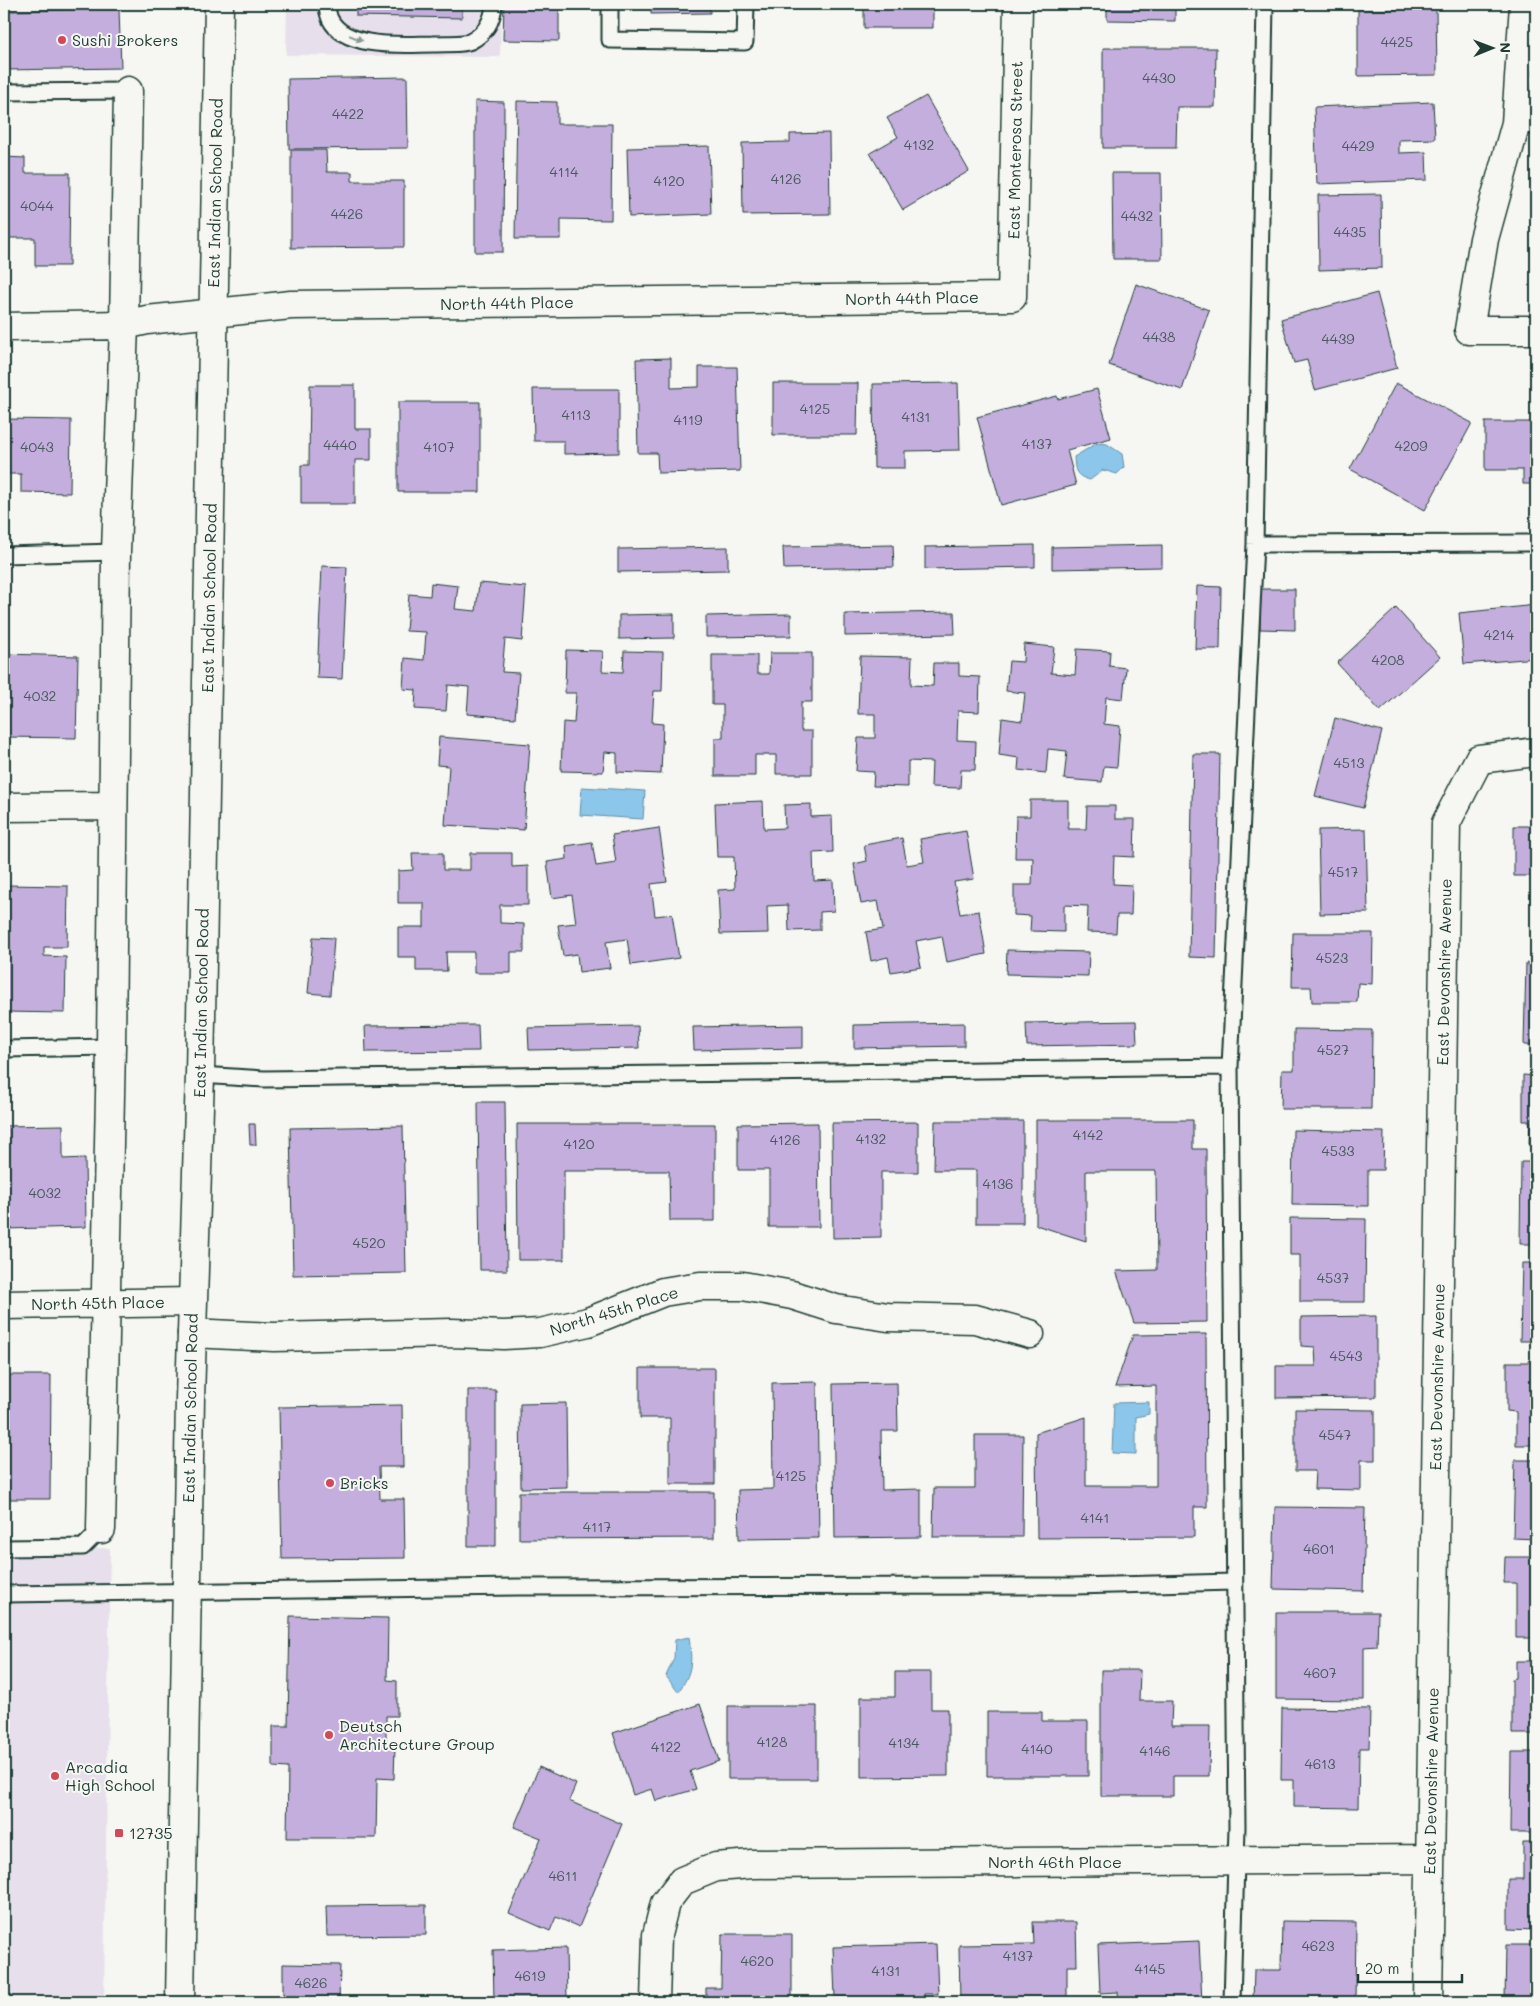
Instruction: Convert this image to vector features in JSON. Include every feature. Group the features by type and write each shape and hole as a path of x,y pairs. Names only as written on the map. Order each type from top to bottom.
{"street":[{"name":"East Indian School Road","path":"180,2002 186,1590 192,1302 200,1075 219,4"},
{"name":"East Monterosa Street","path":"1012,297 1018,4"},
{"path":"1524,4 1526,125 1484,238 1469,330 1536,330"},
{"path":"101,1529 111,1047 116,552 124,325 128,92"},
{"name":"North 44th Place","path":"4,327 124,325 147,320 291,305 1012,297"},
{"name":"East Devonshire Avenue","path":"1428,2002 1446,823 1479,759 1536,752"},
{"path":"4,807 113,806"},
{"name":"North 45th Place","path":"192,1333 274,1337 540,1333 588,1322 663,1292 700,1286 743,1286 792,1295 836,1310 888,1317 975,1319 1030,1334"},
{"name":"North 45th Place","path":"4,1305 192,1302"},
{"name":"North 46th Place","path":"655,2002 657,1935 665,1903 682,1881 716,1867 752,1864 1430,1859"}],"lane":[{"path":"326,4 330,20 340,30 355,38 381,45 470,42 486,30 493,14 494,4"},
{"path":"610,4 610,40 745,42 746,4"},
{"path":"1232,2002 1237,1827 1230,1067 1255,544 1264,4"},
{"path":"4,92 128,92"},
{"path":"1255,544 1536,543"},
{"path":"4,555 116,552"},
{"path":"4,1049 111,1047"},
{"path":"200,1075 264,1079 1230,1067"},
{"path":"4,1548 83,1547 101,1529"},
{"path":"4,1594 186,1590 441,1589 517,1586 1064,1586 1234,1582"}],"shaded area":[{"path":"287,4 501,4 500,57 286,55"},
{"name":"Arcadia High School","path":"110,1548 104,2002 4,2002 4,1549"}],"water":[{"path":"1097,443 1107,444 1122,454 1124,467 1117,474 1103,470 1090,480 1079,475 1074,457"},
{"path":"582,787 645,791 643,819 580,815"},
{"path":"1149,1402 1149,1414 1136,1417 1136,1454 1112,1453 1114,1403"},
{"path":"689,1637 691,1653 689,1672 678,1692 666,1676 674,1658 675,1640"}],"building":[{"path":"356,4 462,4 462,18 356,16"},
{"path":"504,4 559,4 559,41 503,40"},
{"path":"651,4 710,4 710,13 651,14"},
{"path":"864,4 933,4 933,28 864,28"},
{"path":"1107,4 1175,4 1175,21 1107,20"},
{"name":"Sushi Brokers","path":"119,9 121,68 4,70 4,11"},
{"path":"1436,9 1437,75 1358,76 1358,10"},
{"path":"1103,48 1216,48 1215,107 1177,107 1176,148 1103,148"},
{"path":"407,77 408,148 289,149 288,79"},
{"path":"926,96 969,171 903,210 870,153 898,137 887,118"},
{"path":"475,101 504,102 503,252 475,252"},
{"path":"517,101 557,102 557,124 612,124 611,220 561,219 561,239 515,239"},
{"path":"1433,102 1435,139 1399,140 1399,153 1426,152 1427,180 1317,184 1314,107"},
{"path":"829,133 830,214 743,215 742,143 790,142 790,134"},
{"path":"709,146 711,214 629,217 627,148"},
{"path":"291,150 326,150 327,172 352,172 352,181 404,181 404,247 291,248"},
{"path":"4,157 25,158 25,173 70,173 69,266 35,266 35,238 4,238"},
{"path":"1112,173 1161,173 1162,259 1113,259"},
{"path":"1381,194 1382,268 1319,270 1318,195"},
{"path":"1136,284 1209,310 1182,390 1109,365"},
{"path":"1377,293 1397,368 1315,390 1307,360 1294,363 1281,319"},
{"path":"671,358 671,388 699,387 699,367 737,367 740,471 658,473 657,453 638,453 636,359"},
{"path":"773,383 858,383 857,435 773,435"},
{"path":"958,383 960,450 905,451 905,468 874,468 873,384"},
{"path":"1396,383 1472,423 1425,510 1350,469"},
{"path":"310,385 355,385 355,429 371,429 371,460 355,460 355,504 301,504 301,465 309,465"},
{"path":"533,389 619,389 619,453 564,454 564,441 534,441"},
{"path":"1097,389 1111,438 1067,450 1076,485 1001,505 977,417 1057,396 1058,399"},
{"path":"398,402 480,402 480,492 398,492"},
{"path":"4,419 71,420 70,493 21,492 21,474 4,474"},
{"path":"1485,422 1536,422 1536,484 1523,484 1523,470 1485,470"},
{"path":"893,545 894,567 784,569 783,547"},
{"path":"1035,545 1035,567 925,569 925,547"},
{"path":"1162,545 1162,567 1052,569 1052,547"},
{"path":"728,547 728,570 618,572 618,549"},
{"path":"322,566 347,567 342,679 317,678"},
{"path":"431,583 458,586 455,609 476,611 479,583 526,587 522,641 505,639 502,672 519,673 515,718 467,714 469,687 448,685 446,711 415,709 416,690 403,689 405,658 424,660 426,632 406,631 409,594 430,596"},
{"path":"1197,586 1221,587 1220,649 1195,649"},
{"path":"1261,589 1295,589 1295,630 1260,629"},
{"path":"1536,605 1536,658 1464,664 1459,613"},
{"path":"1396,608 1440,657 1380,711 1337,663"},
{"path":"954,612 955,634 845,636 845,614"},
{"path":"674,614 674,638 619,639 619,615"},
{"path":"791,614 791,636 706,637 706,616"},
{"path":"1024,644 1054,647 1051,673 1075,675 1077,649 1110,651 1109,666 1126,668 1123,699 1106,697 1104,724 1120,726 1117,767 1104,766 1102,782 1064,779 1067,751 1048,749 1046,773 1018,770 1019,758 999,755 1002,718 1022,721 1025,693 1006,691 1009,661 1023,662"},
{"path":"566,650 603,651 602,671 623,672 624,651 663,652 662,691 654,691 652,723 663,724 661,774 617,772 617,753 605,752 603,772 561,771 563,722 574,723 576,693 565,693"},
{"path":"770,653 812,653 812,702 801,702 801,731 812,731 812,774 776,774 776,755 755,755 755,776 715,776 715,738 723,738 723,705 712,705 712,655 757,655 757,674 769,674"},
{"path":"4,654 78,656 76,738 4,737"},
{"path":"860,656 912,657 911,685 933,686 934,663 959,663 959,676 980,677 979,712 958,711 957,740 976,741 975,770 961,770 960,788 931,787 932,762 908,761 908,787 873,786 874,772 856,771 858,738 875,738 875,714 858,714"},
{"path":"1335,718 1382,731 1363,808 1315,796"},
{"path":"439,737 530,744 524,830 445,825 449,766 437,765"},
{"path":"1193,754 1220,754 1216,958 1189,957"},
{"path":"1030,800 1068,800 1068,829 1086,829 1087,806 1115,806 1115,819 1135,819 1134,857 1114,856 1113,884 1132,885 1131,915 1117,915 1116,933 1087,932 1088,906 1064,905 1064,932 1030,931 1031,916 1014,915 1014,885 1032,885 1033,858 1015,858 1016,816 1030,816"},
{"path":"763,801 764,829 785,828 784,805 811,804 811,817 832,816 833,852 813,853 814,881 833,880 834,911 820,912 820,930 789,931 788,905 767,906 768,933 720,934 718,890 735,889 734,857 717,857 715,803"},
{"path":"1514,826 1536,826 1536,876 1514,876"},
{"path":"659,828 667,882 651,884 655,916 672,914 679,958 631,965 627,939 606,942 610,968 579,972 577,954 563,956 558,925 576,923 572,895 552,898 547,862 567,859 566,846 592,842 596,866 616,863 612,835"},
{"path":"1366,829 1368,913 1320,914 1318,830"},
{"path":"966,831 974,879 954,882 960,914 979,911 986,954 947,962 942,936 916,941 921,967 891,972 888,957 871,961 866,932 883,929 878,901 861,904 854,864 867,861 864,845 902,838 907,865 924,862 920,839"},
{"path":"412,853 443,853 443,870 470,870 470,853 512,853 512,867 528,866 528,905 500,905 500,923 524,924 524,952 511,952 511,973 474,973 474,952 446,952 447,971 416,971 416,957 398,957 398,927 424,927 424,903 398,903 398,871 413,870"},
{"path":"4,885 68,886 67,947 44,947 44,956 66,957 65,1013 4,1012"},
{"path":"1293,933 1373,933 1372,984 1358,983 1357,1002 1312,1002 1311,987 1292,987"},
{"path":"313,937 334,938 330,995 308,993"},
{"path":"1007,950 1089,952 1088,976 1006,974"},
{"path":"1526,963 1536,963 1536,1045 1524,1045"},
{"path":"1136,1021 1137,1044 1027,1046 1026,1023"},
{"path":"964,1023 964,1046 854,1048 854,1025"},
{"path":"478,1025 479,1051 366,1052 365,1026"},
{"path":"803,1025 803,1048 694,1050 693,1027"},
{"path":"638,1026 639,1048 529,1050 528,1028"},
{"path":"1294,1029 1372,1030 1371,1109 1281,1109 1282,1070 1294,1070"},
{"path":"1523,1075 1536,1076 1536,1146 1529,1146 1530,1121 1523,1121"},
{"path":"478,1102 505,1102 507,1270 480,1270"},
{"path":"1036,1120 1193,1120 1193,1149 1206,1149 1207,1322 1134,1323 1116,1271 1157,1270 1156,1171 1086,1171 1086,1241 1036,1225"},
{"path":"935,1121 1023,1121 1023,1223 976,1223 976,1170 934,1170"},
{"path":"918,1122 918,1172 881,1172 881,1237 833,1238 832,1123"},
{"path":"818,1123 819,1227 769,1227 769,1170 738,1170 738,1124"},
{"path":"249,1124 255,1124 256,1145 250,1145"},
{"path":"517,1124 715,1124 715,1221 670,1221 669,1171 564,1171 564,1260 518,1260"},
{"path":"63,1125 63,1159 85,1158 86,1227 4,1229 4,1126"},
{"path":"403,1126 406,1273 293,1275 290,1128"},
{"path":"1293,1130 1384,1132 1383,1170 1368,1170 1368,1206 1292,1205"},
{"path":"1521,1162 1536,1162 1536,1244 1520,1244"},
{"path":"1290,1218 1366,1219 1365,1302 1300,1302 1300,1255 1290,1255"},
{"path":"1522,1263 1536,1263 1536,1341 1520,1341"},
{"path":"1376,1316 1376,1397 1276,1398 1276,1366 1316,1366 1315,1347 1301,1346 1301,1317"},
{"path":"1206,1334 1207,1507 1194,1507 1194,1537 1037,1538 1036,1433 1086,1417 1086,1486 1156,1486 1156,1386 1115,1387 1133,1335"},
{"path":"1507,1362 1536,1362 1536,1445 1516,1445 1516,1412 1507,1411"},
{"path":"640,1368 715,1368 715,1484 670,1484 670,1418 640,1418"},
{"path":"4,1375 51,1375 50,1499 4,1499"},
{"path":"817,1382 819,1538 739,1539 738,1490 773,1489 772,1383"},
{"path":"897,1383 898,1431 881,1431 882,1490 921,1489 921,1537 835,1538 833,1384"},
{"path":"468,1390 496,1390 496,1546 468,1546"},
{"path":"566,1403 567,1487 521,1488 520,1404"},
{"name":"Bricks","path":"402,1405 403,1467 379,1467 380,1499 404,1499 405,1558 282,1559 279,1407"},
{"path":"1295,1409 1375,1410 1375,1460 1361,1460 1361,1490 1314,1489 1315,1471 1295,1471"},
{"path":"975,1435 1023,1435 1022,1537 933,1537 934,1488 975,1488"},
{"path":"1515,1460 1536,1460 1536,1539 1513,1538"},
{"path":"519,1492 714,1492 714,1538 519,1539"},
{"path":"1275,1507 1365,1508 1363,1591 1273,1589"},
{"path":"1505,1557 1536,1557 1536,1638 1516,1638 1516,1583 1504,1583"},
{"path":"1276,1612 1378,1612 1377,1646 1364,1647 1364,1700 1276,1699"},
{"name":"Deutsch Architecture Group","path":"290,1616 388,1618 387,1680 397,1681 397,1716 386,1716 386,1745 395,1745 394,1779 377,1778 376,1838 287,1838 288,1768 273,1767 273,1726 288,1726"},
{"path":"1516,1661 1536,1661 1536,1734 1512,1734 1512,1679 1516,1678"},
{"path":"1101,1670 1140,1670 1139,1701 1172,1701 1171,1726 1210,1726 1209,1776 1173,1776 1173,1796 1101,1796"},
{"path":"895,1672 931,1672 931,1709 948,1709 948,1776 861,1777 861,1697 895,1697"},
{"path":"700,1704 719,1761 690,1771 696,1789 656,1801 652,1789 633,1795 613,1733"},
{"path":"728,1706 817,1706 817,1779 728,1779"},
{"path":"1282,1708 1370,1709 1369,1748 1359,1748 1358,1808 1294,1807 1294,1780 1281,1780"},
{"path":"987,1712 1042,1712 1042,1721 1088,1721 1088,1776 987,1776"},
{"path":"1511,1752 1536,1752 1536,1833 1510,1833"},
{"path":"539,1767 576,1784 569,1801 622,1824 579,1927 556,1917 550,1931 509,1913 541,1838 514,1827"},
{"path":"1523,1843 1536,1843 1536,1930 1508,1929 1508,1879 1523,1879"},
{"path":"426,1905 426,1935 327,1936 326,1906"},
{"path":"1282,1921 1356,1922 1355,2002 1253,2002 1254,1970 1281,1970"},
{"path":"1033,1922 1076,1922 1077,1966 1067,1966 1067,2002 960,2002 959,1945 1034,1944"},
{"path":"722,1934 792,1934 792,2002 706,2002 706,1988 721,1988"},
{"path":"1199,1941 1202,2002 1119,2002 1118,1992 1100,1993 1098,1945"},
{"path":"936,1944 938,1994 924,1994 924,2002 849,2002 849,1997 835,1997 833,1947"},
{"path":"1506,1945 1536,1945 1536,2002 1505,2002"},
{"path":"566,1948 567,2002 494,2002 493,1950"},
{"path":"283,1964 340,1965 339,2002 283,2002"}],"place":[{"name":"Sushi Brokers","path":"62,40"},
{"name":"Bricks","path":"330,1483"},
{"name":"Deutsch Architecture Group","path":"329,1735"},
{"name":"Arcadia High School","path":"55,1776"},
{"name":"12735","path":"119,1833"}]}
